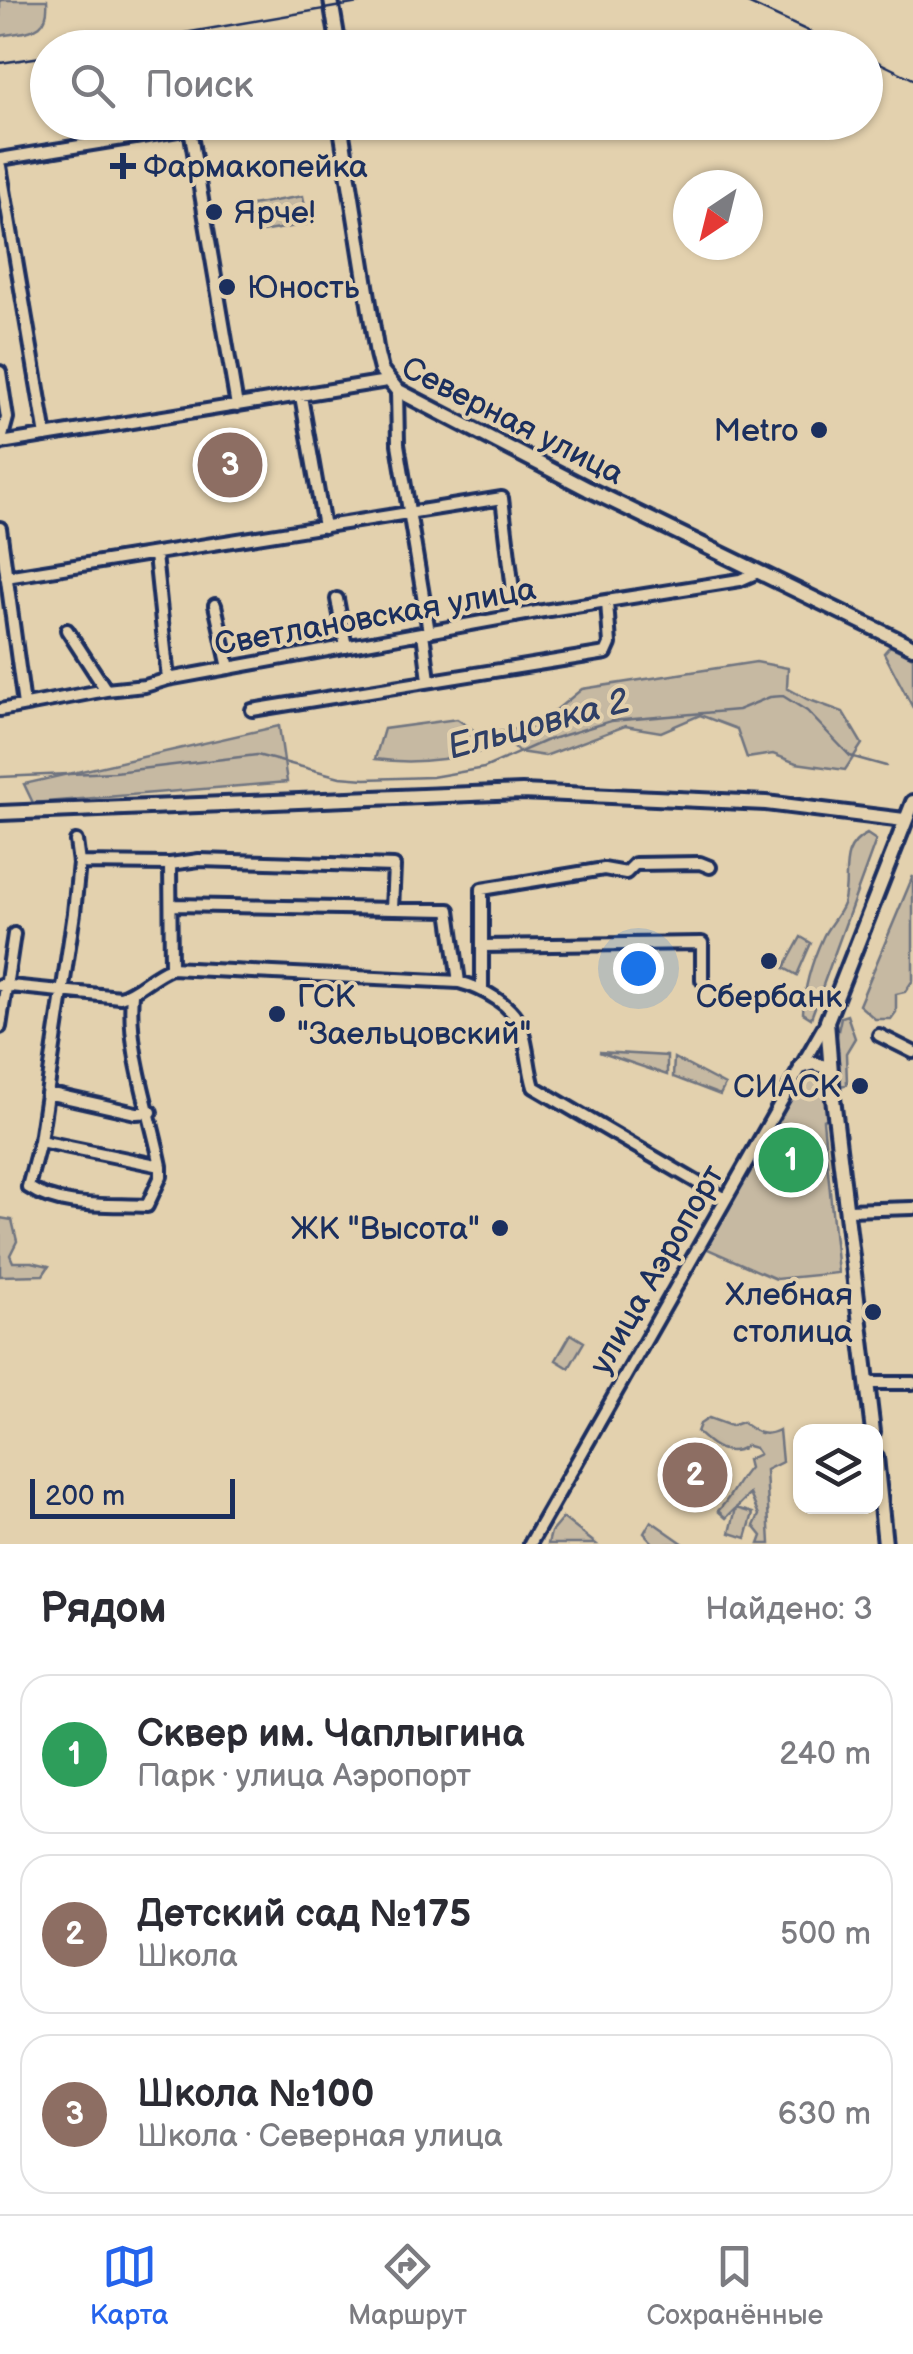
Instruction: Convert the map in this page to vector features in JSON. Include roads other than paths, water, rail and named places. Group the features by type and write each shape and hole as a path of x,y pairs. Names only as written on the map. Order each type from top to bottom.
{"main road":[{"path":"332,0 336,30"},
{"path":"343,140 377,354 392,385"},
{"name":"Северная улица","path":"392,385 913,647"},
{"path":"0,813 244,801 574,793 782,804 904,820"},
{"path":"872,1424 827,1020 913,802"},
{"path":"801,1066 814,1063 830,1069"},
{"path":"883,1514 886,1544"}],"street":[{"path":"46,436 0,163 129,140"},
{"path":"192,140 237,406"},
{"path":"0,372 8,418 1,444"},
{"path":"392,385 429,680"},
{"name":"Северная улица","path":"1,444 392,385"},
{"path":"301,396 324,528"},
{"path":"6,578 502,498 516,616"},
{"path":"0,528 24,706"},
{"path":"155,554 168,678"},
{"name":"Светлановская улица","path":"0,710 516,616 740,580 758,572"},
{"path":"336,599 346,647"},
{"path":"252,710 606,654 610,644 607,602"},
{"path":"214,606 229,668"},
{"path":"67,630 106,690"},
{"path":"76,841 78,863 63,992 40,1141 28,1188 69,1201 147,1206 162,1176 134,1044 132,994 143,982 171,968 459,982 482,988 513,1015 522,1029 534,1087 724,1198"},
{"path":"78,863 170,864 199,860 394,866 392,909"},
{"path":"482,988 482,890 604,869 626,874 635,864 700,863 710,868"},
{"path":"170,864 171,968"},
{"path":"172,904 449,910 459,982"},
{"path":"0,1027 3,986 14,934"},
{"path":"483,946 702,943 702,980"},
{"path":"3,986 110,997 132,994"},
{"name":"улица Аэропорт","path":"530,1544 827,1020"},
{"path":"879,1034 913,1052"},
{"path":"47,1093 136,1113 151,1112"},
{"path":"40,1141 161,1166"},
{"path":"848,1210 913,1208"},
{"path":"868,1383 913,1383"}],"waterway":[{"name":"Ельцовка 2","path":"0,777 115,772 257,755 340,777 432,777 484,768 545,741 611,721 738,710 783,696 807,711 850,756 886,766"}],"railway":[{"path":"202,30 376,0"},
{"path":"741,0 806,30"},
{"path":"0,63 30,59"},
{"path":"883,64 913,79"}],"place":[{"name":"Фармакопейка","path":"123,166"},
{"name":"Ярче!","path":"214,212"},
{"name":"Юность","path":"227,287"},
{"name":"Metro","path":"819,430"},
{"name":"Школа №100","path":"230,465"},
{"name":"Сбербанк","path":"769,961"},
{"name":"ГСК \"Заельцовский\"","path":"277,1014"},
{"name":"СИАСК","path":"860,1086"},
{"name":"Сквер им. Чаплыгина","path":"791,1160"},
{"name":"ЖК \"Высота\"","path":"500,1228"},
{"name":"Хлебная столица","path":"873,1312"},
{"name":"Детский сад №175","path":"695,1475"}]}
